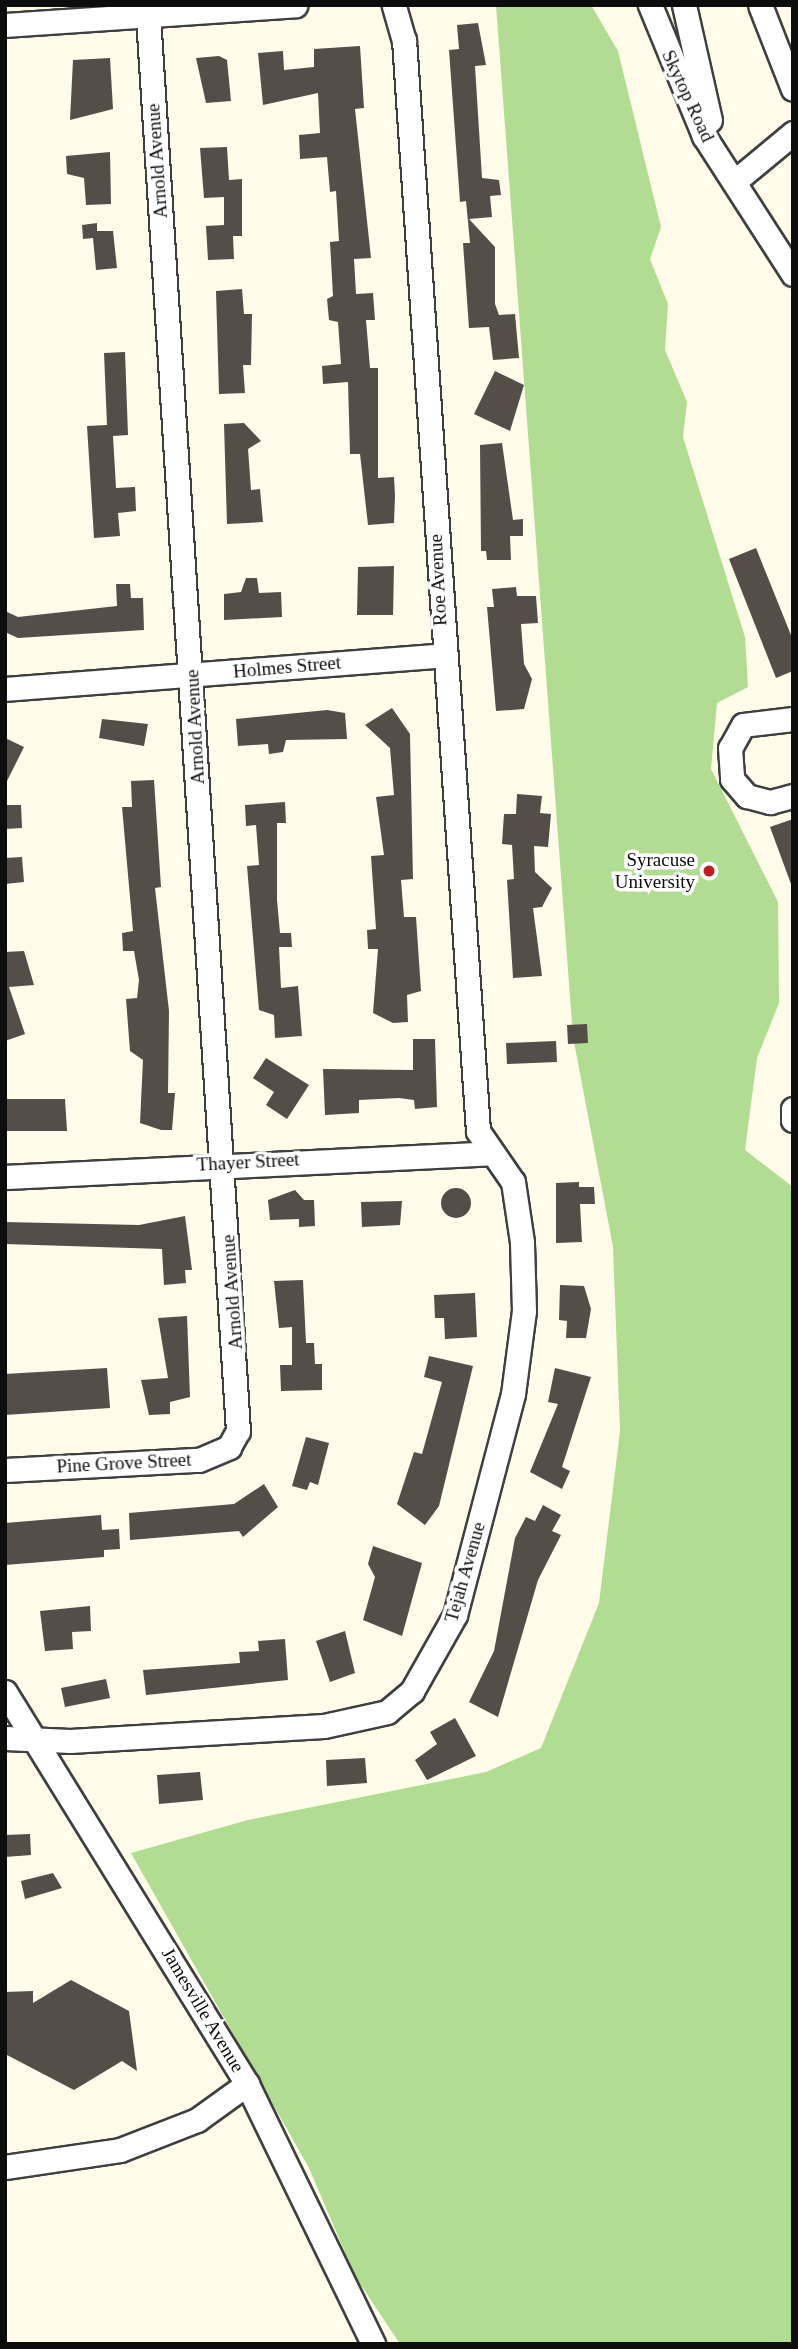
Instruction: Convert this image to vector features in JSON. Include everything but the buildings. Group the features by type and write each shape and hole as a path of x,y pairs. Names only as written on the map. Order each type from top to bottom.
{"street":[{"path":"5,25 295,5"},
{"name":"Roe Avenue","path":"394,5 404,41 443,655 478,1130 490,1153"},
{"name":"Skytop Road","path":"684,5 713,132 734,182"},
{"path":"760,5 793,89"},
{"name":"Skytop Road","path":"654,12 704,136 793,274"},
{"name":"Arnold Avenue","path":"148,16 221,1163 234,1302 236,1438"},
{"path":"734,182 793,133"},
{"name":"Holmes Street","path":"5,690 443,655"},
{"path":"793,719 743,725 730,748 732,779 747,796 770,802 793,796"},
{"path":"793,1109 793,1120"},
{"name":"Thayer Street","path":"5,1177 221,1163 490,1153"},
{"name":"Tejah Avenue","path":"5,1738 324,1726 377,1717 412,1690 455,1615 522,1342 522,1242 513,1182 490,1153"},
{"name":"Pine Grove Street","path":"5,1470 198,1460 236,1438"},
{"name":"Jamesville Avenue","path":"5,1692 247,2084 373,2344"},
{"path":"5,2167 120,2150 197,2120 247,2084"}],"green space":[{"path":"496,5 591,5 618,51 661,227 650,259 668,304 665,350 687,402 683,437 745,637 748,687 717,703 711,769 778,902 779,1003 757,1058 745,1150 793,1187 793,2344 400,2344 355,2276 309,2168 131,1853 248,1820 486,1772 541,1748 599,1603 620,1431 613,1247 573,1037"}],"place":[{"name":"Syracuse University","path":"709,871"}]}
